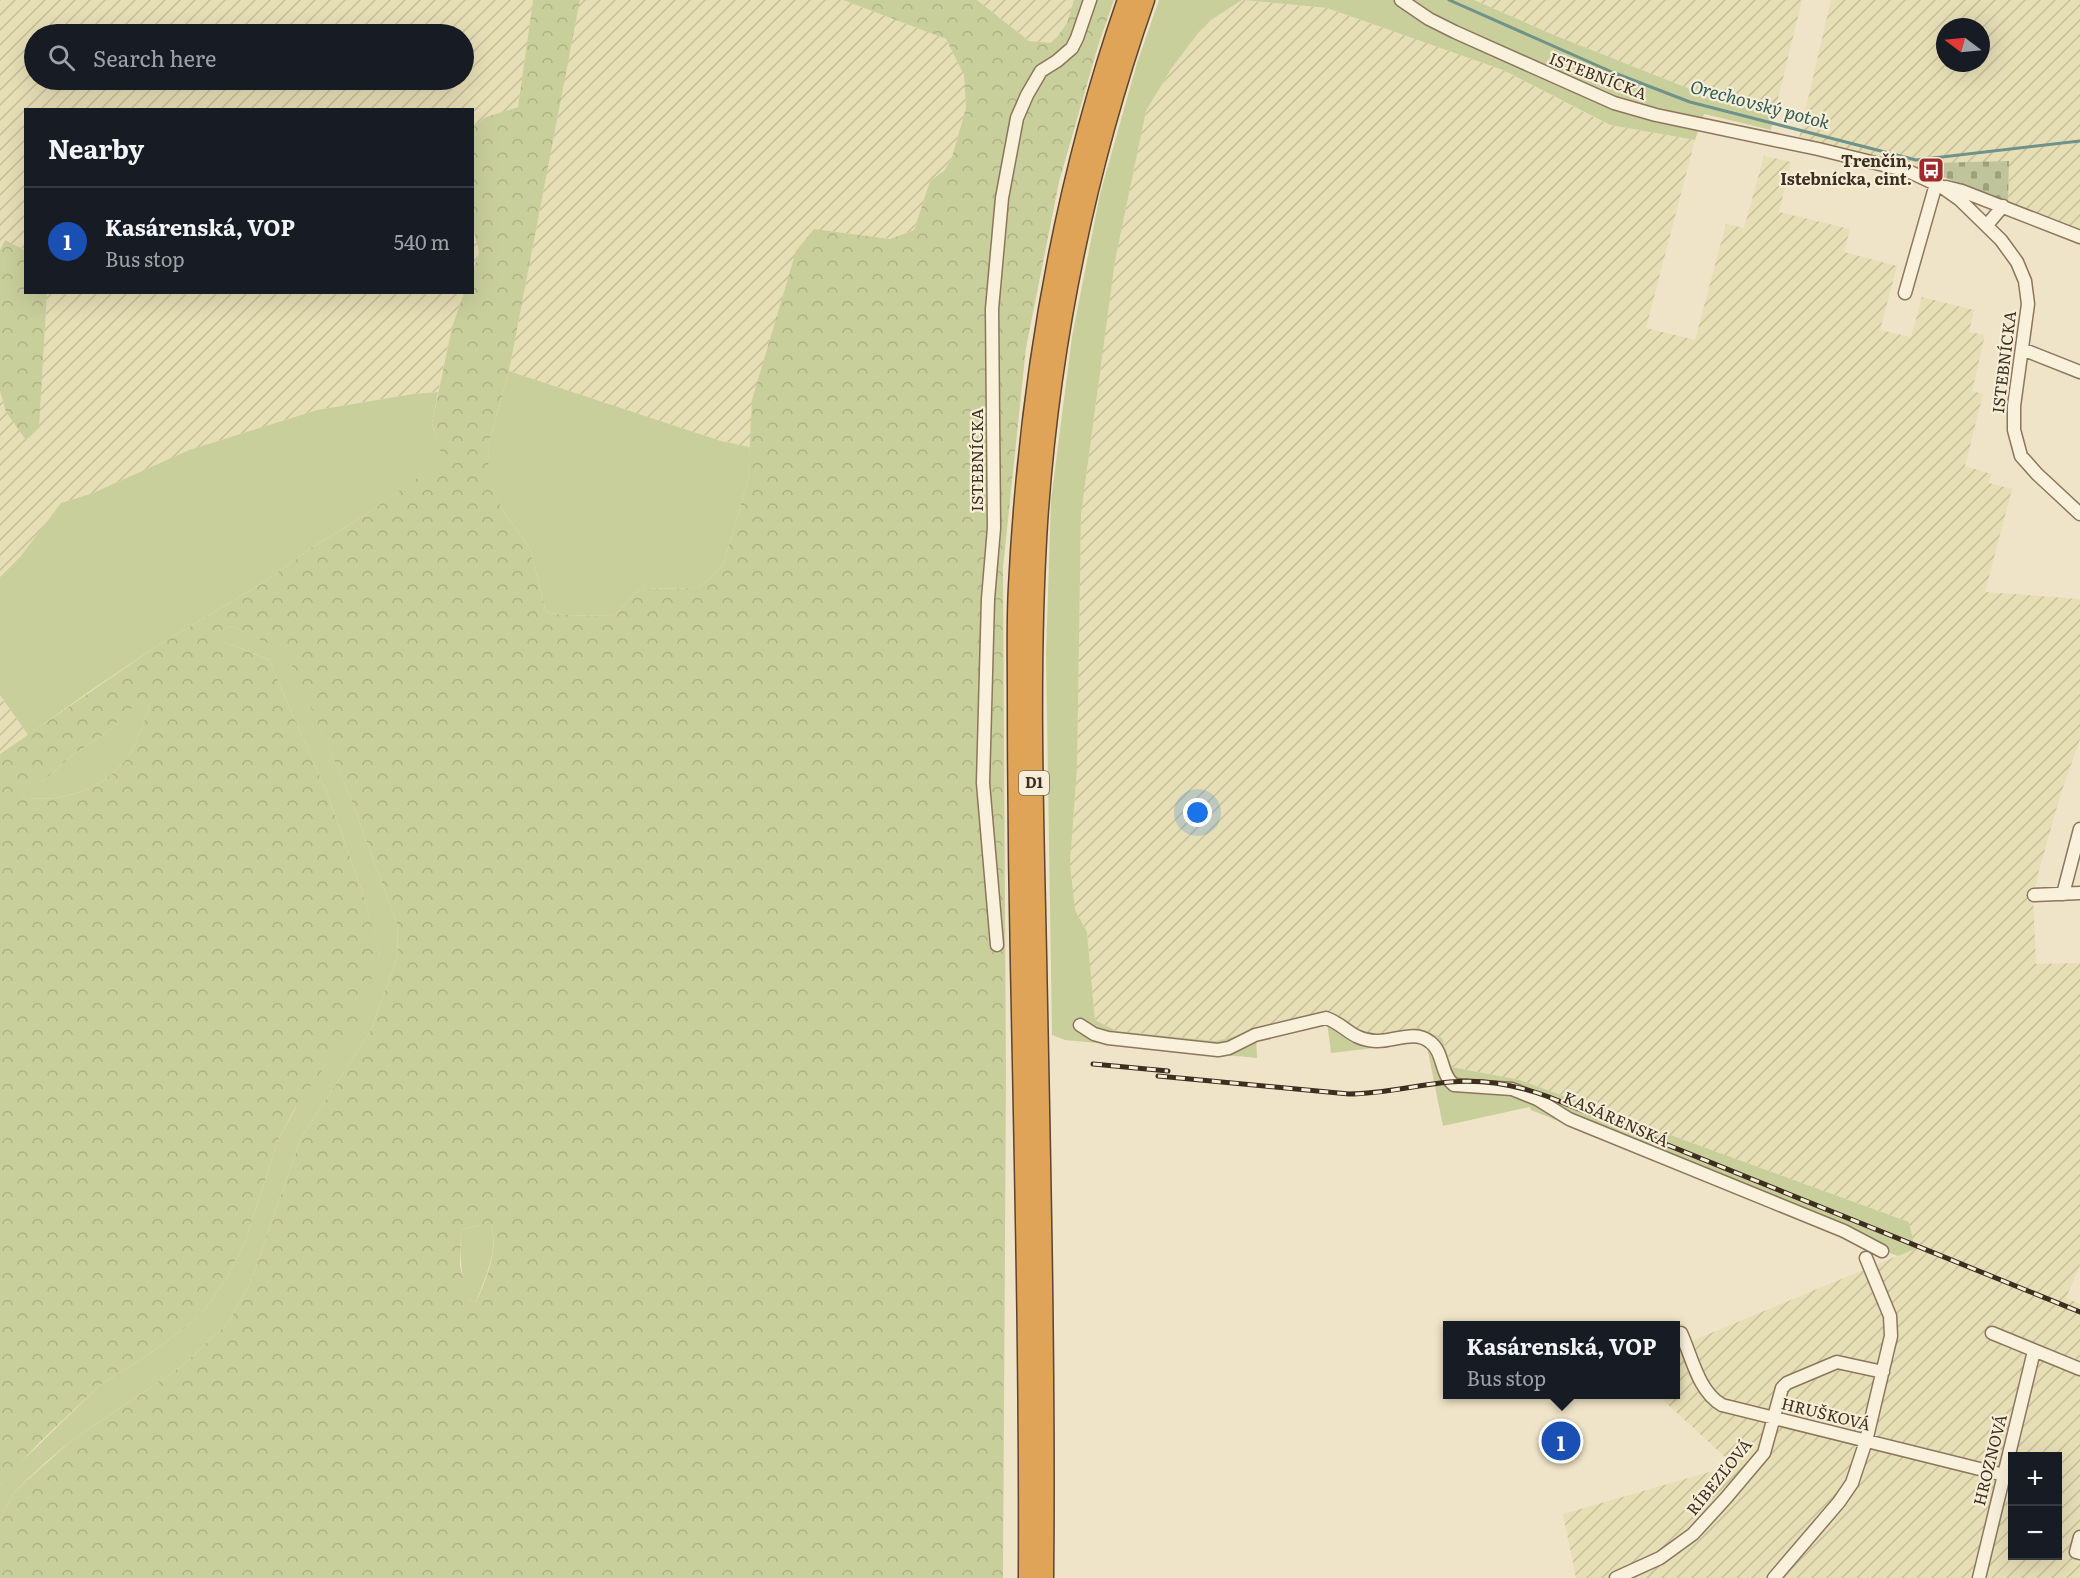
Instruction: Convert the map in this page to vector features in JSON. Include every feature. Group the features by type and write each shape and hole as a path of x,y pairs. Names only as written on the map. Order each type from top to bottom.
{"highway":[{"name":"D1","path":"1028,1578 1028,1384 1017,739 1017,592 1020,544 1028,448 1048,305 1078,164 1127,0"},
{"name":"D1","path":"1044,1578 1045,1384 1033,735 1034,604 1038,523 1053,382 1077,240 1114,95 1145,0"}],"street":[{"name":"ISTEBNÍCKA","path":"997,945 983,783 988,589 994,528 992,309 1002,198 1017,118 1027,95 1041,71 1072,48 1090,0"},
{"name":"ISTEBNÍCKA","path":"1401,0 1429,19 1455,32 1614,103 1656,115 1864,159 1908,171 1939,185 1959,199 1987,225 2009,251 2025,281 2028,304 2014,406 2014,430 2022,456 2037,474 2080,514"},
{"path":"1905,293 1939,185 1962,191 2080,237"},
{"path":"1987,225 2002,206"},
{"path":"2022,349 2080,372"},
{"path":"2063,894 2080,829"},
{"path":"2034,895 2080,893"},
{"name":"KASÁRENSKÁ","path":"1080,1025 1094,1034 1108,1038 1218,1050 1229,1048 1255,1035 1326,1018 1365,1040 1379,1041 1417,1036 1427,1039 1437,1047 1441,1064 1454,1086 1512,1089 1527,1094 1569,1119 1844,1232 1882,1251"},
{"path":"1781,1576 1852,1483 1866,1440 1892,1336 1890,1316 1866,1258"},
{"name":"HRUŠKOVÁ","path":"1682,1333 1706,1391 1713,1400 1722,1405 2004,1475"},
{"path":"1992,1333 2080,1370"},
{"name":"HROZNOVÁ","path":"1979,1578 2034,1351"},
{"name":"RÍBEZĽOVÁ","path":"1616,1578 1660,1558 1693,1534 1764,1454 1782,1388 1787,1383 1837,1362 1883,1372"},
{"path":"2080,1537 2076,1552 2080,1553"}],"shaded area":[{"path":"0,0 533,0 518,107 486,117 474,125 474,108 24,108 24,250 5,240 0,250"},
{"path":"580,0 843,0 946,39 964,75 966,108 952,157 944,171 930,181 914,230 890,239 814,229 753,400 750,447 721,441 509,371"},
{"path":"977,0 1074,0 1067,23 1053,43 1029,41"},
{"path":"1242,0 1327,8 1503,70 1609,125 1695,140 1646,328 1695,340 1726,224 1744,228 1764,156 1791,162 1779,212 1850,229 1844,252 1897,266 1880,330 1911,337 1922,297 1974,310 1969,332 1985,335 1972,391 1983,394 1965,466 1991,474 1989,483 2012,489 1985,592 2080,599 2080,739 2060,796 2033,897 2036,964 2080,963 2080,1265 2066,1298 2080,1304 2080,1578 1576,1578 1563,1514 1734,1465 1664,1401 1663,1399 1680,1399 1680,1346 1914,1249 1909,1222 1520,1080 1452,1067 1442,1038 1371,1035 1324,1014 1216,1041 1117,1031 1095,1020 1087,932 1075,910 1070,864 1077,768 1081,514 1115,261 1146,111 1171,69 1205,24"},
{"path":"1474,0 1802,0 1775,111 1705,95 1554,35"},
{"path":"1831,0 2080,0 2080,232 2008,203 2009,162 1933,163 1931,172 1799,138"},
{"path":"474,231 479,252 474,267"},
{"path":"47,294 464,294 452,327 438,392 317,410 189,450 93,493 61,503 20,557 0,577 0,391 6,412 39,428"},
{"path":"0,695 28,735 0,754"}],"green space":[{"path":"533,0 580,0 509,371 489,443 488,479 502,509 530,549 546,612 563,615 614,616 640,589 697,588 712,577 724,563 748,480 752,400 796,251 814,229 890,239 914,230 930,181 944,171 952,157 966,108 964,75 946,39 843,0 977,0 1029,41 1053,43 1067,23 1074,0 1114,0 1098,46 1059,182 1026,348 1003,568 1006,1077 1003,1578 0,1578 0,1519 15,1491 71,1441 182,1366 229,1322 251,1281 301,1138 371,1030 398,955 397,924 350,796 286,652 231,626 217,632 224,642 269,660 327,793 362,891 380,953 358,1020 294,1110 278,1140 245,1242 227,1277 206,1308 185,1328 100,1385 40,1442 0,1485 0,754 157,646 266,581 314,546 362,517 443,460 432,423 452,327 464,294 474,294 474,267 479,252 474,231 474,125 486,117 518,107","holes":["137,703 150,705 135,745 115,772 101,782 71,795 37,799 21,797 71,756 106,733","480,1225 491,1225 492,1254 476,1302 469,1300 460,1266 461,1230"]},
{"path":"1159,0 1242,0 1205,24 1171,69 1146,111 1115,261 1081,514 1077,768 1070,864 1075,910 1087,932 1095,1020 1117,1031 1216,1041 1324,1014 1371,1035 1419,1028 1442,1038 1452,1067 1520,1080 1909,1222 1915,1249 1898,1256 1831,1232 1531,1110 1530,1107 1443,1126 1426,1042 1331,1053 1327,1022 1256,1038 1257,1058 1065,1040 1052,1035 1046,653 1051,500 1072,337 1100,194 1137,63"},
{"path":"1243,0 1474,0 1554,35 1705,95 1775,111 1771,130 1704,114 1695,140 1610,125 1503,70 1327,8"},
{"path":"2009,161 2008,203 1931,172 1933,163"},
{"path":"5,240 24,250 24,294 47,294 39,428 26,440 6,412 0,391 0,250"},
{"path":"509,371 721,441 750,447 748,480 724,563 712,577 697,588 640,589 614,616 563,615 546,612 530,549 502,509 487,479 489,443"},
{"path":"438,392 432,424 444,460 362,517 314,546 266,581 157,646 28,735 0,695 0,577 20,557 61,503 93,493 189,450 317,410"},
{"path":"231,626 286,651 350,796 397,924 398,955 371,1030 301,1138 251,1281 229,1322 182,1366 71,1441 46,1462 15,1491 0,1519 0,1485 13,1470 100,1385 185,1328 206,1308 227,1277 245,1242 278,1140 380,954 362,891 327,793 269,660 224,642 216,632"},
{"path":"137,702 150,705 135,745 115,772 101,782 70,795 37,799 20,797 48,777 71,756 106,733"},
{"path":"480,1225 491,1225 493,1244 490,1264 476,1302 469,1300 462,1274 461,1230"}],"waterway":[{"name":"Orechovský potok","path":"1449,0 1612,72 1690,102 1916,160 2080,141"}],"railway":[{"path":"1093,1064 1168,1071"},
{"path":"1158,1076 1349,1094 1374,1093 1463,1081 1488,1082 1525,1089 2080,1312"}],"place":[{"name":"Trenčín, Istebnícka, cint.","path":"1931,170"},
{"name":"Kasárenská, VOP","path":"1561,1441"}]}
